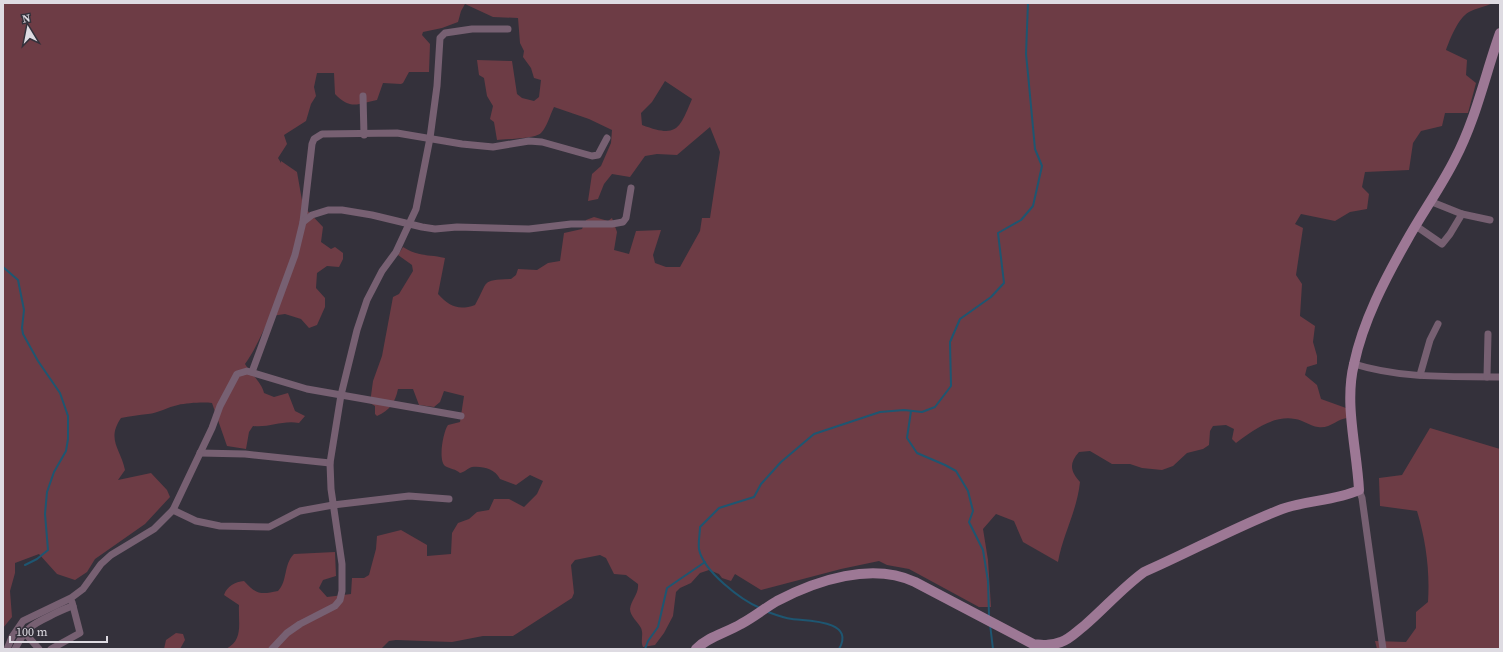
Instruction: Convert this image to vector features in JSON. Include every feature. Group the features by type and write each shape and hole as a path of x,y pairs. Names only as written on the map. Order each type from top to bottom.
{"main road":[{"path":"696,649 716,635 737,627 775,602 808,587 847,576 880,573 901,575 1033,644 1048,645 1061,642 1069,638 1097,615 1132,581 1144,572 1273,513 1297,504 1349,495 1359,490 1351,402 1354,364 1369,315 1406,241 1432,202 1456,157 1473,117 1500,33"}],"street":[{"path":"272,649 287,633 300,624 335,606 340,600 342,591 342,564 331,489 330,462 341,394 357,330 367,300 382,271 396,252 416,209 430,138 442,34 472,29 508,29"},
{"path":"363,96 364,135"},
{"path":"252,372 295,255 303,222 314,139 318,135 397,134 493,147 529,141 542,142 592,156 598,155 607,138"},
{"path":"303,222 312,215 328,210 335,210 372,215 409,224 435,228 457,227 529,229 575,223 619,223 626,218 631,188"},
{"path":"1432,202 1462,214 1490,220"},
{"path":"1416,226 1442,244 1462,214"},
{"path":"1420,375 1430,340 1438,324"},
{"path":"1487,377 1488,334"},
{"path":"1354,364 1395,374 1500,377"},
{"path":"6,649 12,637 24,621 71,598 83,589 101,564 111,555 154,529 173,510 234,379 243,371 252,372 288,384 461,416"},
{"path":"200,453 246,454 330,462"},
{"path":"1359,490 1362,498 1382,649"},
{"path":"173,510 196,521 220,526 269,527 300,511 333,505 409,496 449,499"},
{"path":"51,649 80,633 71,598"},
{"path":"15,649 24,632 40,620 73,606"},
{"path":"24,632 39,649"}],"shaded area":[{"path":"3,3 1493,3 1469,12 1461,19 1446,50 1467,60 1466,75 1476,83 1468,113 1445,113 1442,126 1421,131 1413,143 1409,170 1365,172 1362,187 1369,194 1367,209 1350,212 1335,221 1301,214 1295,224 1303,228 1296,275 1302,284 1300,316 1315,326 1313,342 1317,356 1317,364 1307,367 1305,375 1317,385 1321,399 1346,408 1347,418 1326,427 1315,426 1295,419 1279,419 1263,425 1236,443 1232,439 1234,429 1226,425 1213,426 1210,431 1209,445 1203,449 1187,453 1173,466 1162,470 1142,468 1130,464 1112,464 1090,451 1079,452 1072,463 1074,474 1080,482 1078,493 1058,562 1023,542 1014,521 996,514 983,529 988,560 991,607 979,607 909,569 887,565 879,561 841,569 761,590 735,574 731,581 722,578 719,574 709,570 700,573 691,583 680,588 676,592 673,616 664,633 655,645 643,647 641,628 630,612 638,584 626,575 614,574 606,558 600,555 575,560 571,565 574,593 572,598 513,636 483,636 452,642 396,640 389,641 381,649 226,649 235,641 239,630 239,605 224,595 227,589 235,583 244,581 255,591 262,593 278,591 283,583 288,563 294,554 335,552 336,576 323,580 319,588 327,597 351,594 352,578 364,578 369,575 376,549 377,536 401,530 427,545 427,556 451,554 452,533 458,523 469,519 477,512 489,510 494,499 509,499 524,507 537,494 543,481 530,475 516,485 500,479 495,473 484,468 472,467 460,473 445,466 442,458 444,434 448,425 460,422 464,396 444,391 440,402 434,407 419,405 413,389 398,389 389,409 377,416 375,414 375,406 370,403 373,381 382,356 393,297 399,294 413,271 412,265 398,255 403,247 419,254 445,258 438,294 446,302 454,306 464,308 475,305 484,286 490,281 511,279 516,275 518,269 537,270 548,263 560,261 564,233 582,229 586,220 594,217 608,221 612,218 617,232 614,250 629,254 636,231 661,230 653,255 655,263 666,267 680,267 700,231 702,218 710,218 720,152 710,127 677,155 657,154 645,156 630,177 612,174 604,184 598,199 588,201 592,174 601,166 611,143 612,130 589,119 554,107 545,128 538,135 527,138 497,140 494,122 490,119 493,106 487,96 484,78 479,75 477,60 512,61 517,94 522,98 534,101 539,97 541,80 534,78 531,68 523,57 524,51 520,43 518,18 493,17 465,4 458,22 442,28 423,32 422,35 430,44 429,72 409,72 401,84 383,83 377,100 359,104 350,104 345,102 335,94 334,73 317,73 314,87 316,96 311,104 306,121 284,135 287,144 278,158 281,163 281,161 297,172 303,206 323,227 321,242 331,249 335,247 343,253 343,259 339,267 327,266 317,273 316,288 325,298 325,307 317,325 309,328 301,319 285,314 271,316 245,364 259,382 264,393 274,397 288,393 295,411 305,416 299,423 287,422 265,426 253,426 249,432 246,449 227,446 212,403 182,404 152,413 121,418 115,432 115,439 125,470 118,480 151,473 167,490 170,497 145,524 95,559 87,572 75,580 57,574 39,554 15,563 15,573 10,591 12,617 3,628","holes":["665,81 692,99 680,124 670,131 663,131 642,125 641,113 652,102"]},
{"path":"1430,428 1500,449 1500,649 1377,649 1375,641 1406,642 1416,628 1416,612 1428,602 1427,556 1417,511 1380,506 1379,478 1402,475"},
{"path":"176,633 183,634 185,640 180,649 164,649 166,640"}],"waterway":[{"path":"760,608 733,592 715,575 702,558 699,549 700,527 719,508 754,497 761,484 781,462 814,434 880,412 904,410 922,412 935,407 951,386 950,342 960,319 991,297 1004,283 998,233 1021,220 1033,206 1042,166 1035,149 1026,54 1028,3"},
{"path":"3,267 18,280 24,310 22,328 23,334 38,361 60,393 68,416 68,439 66,451 54,472 47,492 45,514 48,550 37,559 25,565"},
{"path":"911,411 907,438 917,453 956,471 968,491 973,511 969,522 983,550 988,581 989,616"},
{"path":"645,649 648,641 658,627 667,588 705,562"},
{"path":"768,612 786,618 818,622 836,627 841,632 842,639 839,649"},
{"path":"990,624 993,649"}]}
